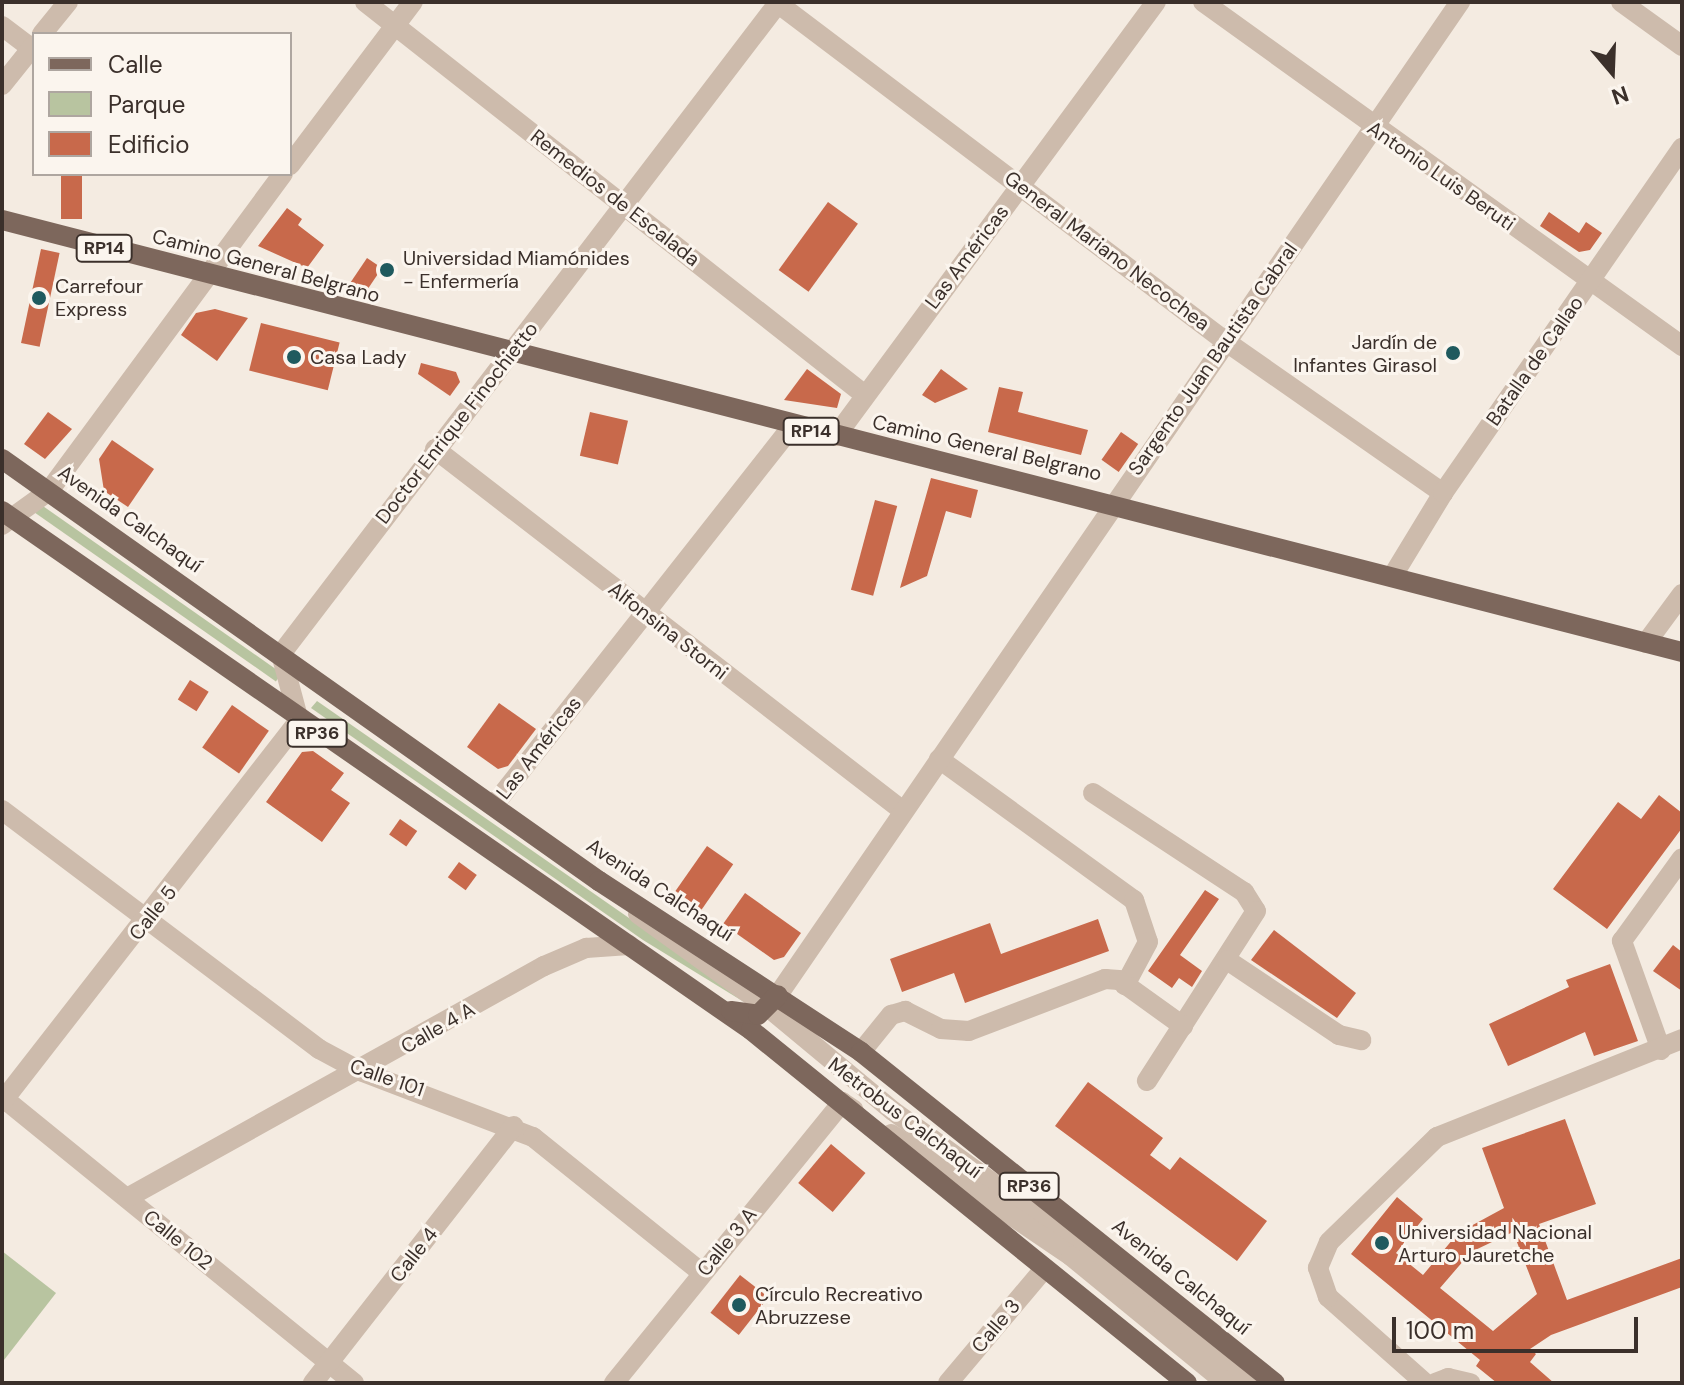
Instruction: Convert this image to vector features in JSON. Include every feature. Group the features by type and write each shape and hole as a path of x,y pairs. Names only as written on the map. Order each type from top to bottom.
{"main road":[{"name":"Camino General Belgrano","path":"2,220 207,276 792,426 1112,503 1682,652"},
{"name":"Avenida Calchaquí","path":"2,459 599,881"},
{"name":"RP36","path":"4,517 723,1010 842,1102 1187,1383"},
{"name":"Avenida Calchaquí","path":"774,1002 861,1052 1275,1383"},
{"path":"723,1010 750,1016 774,1002"}],"street":[{"path":"44,32 68,2"},
{"name":"Remedios de Escalada","path":"365,2 865,395"},
{"path":"292,162 413,2"},
{"name":"General Mariano Necochea","path":"777,2 1225,341 1443,493"},
{"name":"Doctor Enrique Finochietto","path":"281,654 777,2"},
{"name":"Las Américas","path":"836,436 1156,2"},
{"name":"Antonio Luis Beruti","path":"1203,2 1373,129 1682,346"},
{"name":"Sargento Juan Bautista Cabral","path":"774,1002 1112,503 1460,2"},
{"path":"1621,2 1682,46"},
{"path":"2,26 32,40"},
{"path":"2,85 32,47"},
{"name":"Batalla de Callao","path":"1392,577 1443,493 1682,148"},
{"path":"4,517 49,491 282,176"},
{"name":"Las Américas","path":"494,805 792,426"},
{"name":"Alfonsina Storni","path":"435,449 644,614 903,811"},
{"path":"1646,643 1682,594"},
{"path":"281,654 299,721"},
{"name":"Calle 5","path":"3,1099 148,920 299,721"},
{"path":"939,759 1134,900 1148,942 1125,985"},
{"path":"1093,793 1253,902 1253,921 1147,1081"},
{"name":"Calle 101","path":"2,810 319,1049 360,1071 514,1126 702,1273"},
{"path":"1661,1050 1622,941 1682,858"},
{"name":"Metrobus Calchaquí","path":"599,881 663,935 774,1002 893,1111 1069,1238 1251,1383"},
{"name":"Calle 4 A","path":"127,1198 570,953 629,945"},
{"path":"1227,960 1339,1035 1361,1030"},
{"path":"861,1052 883,1020 905,1011 952,1033 1105,979 1125,985 1183,1026"},
{"path":"1425,1383 1328,1297 1318,1268 1329,1242 1437,1137 1661,1050 1682,1039"},
{"name":"Calle 102","path":"3,1099 354,1383"},
{"name":"Metrobus Calchaquí","path":"842,1102 1071,1256 1226,1383"},
{"name":"Calle 3 A","path":"614,1383 842,1102"},
{"name":"Calle 4","path":"313,1383 514,1126"},
{"name":"Calle 3","path":"948,1383 1045,1268"},
{"path":"1435,1383 1448,1378 1470,1383"}],"green space":[{"path":"40,504 282,673 276,681 34,512"},
{"path":"317,701 662,941 744,1002 643,940 311,708"},
{"path":"2,1251 56,1293 4,1360 2,1358"}],"building":[{"path":"61,176 82,176 82,219 61,219"},
{"path":"828,202 858,224 809,292 779,270"},
{"path":"287,208 302,219 298,225 324,245 307,268 258,246"},
{"path":"1549,212 1579,233 1586,222 1602,233 1590,250 1579,252 1540,226"},
{"name":"Carrefour Express","path":"41,249 60,253 40,347 21,343"},
{"path":"367,258 382,268 365,294 350,284"},
{"path":"215,309 248,318 217,361 181,335 196,313"},
{"name":"Casa Lady","path":"261,323 340,343 328,390 249,371"},
{"path":"421,363 456,372 460,382 450,396 418,374"},
{"path":"807,369 841,394 837,408 784,400"},
{"path":"941,369 968,389 935,403 922,395"},
{"path":"999,387 1023,392 1018,412 1088,430 1081,455 988,432"},
{"path":"48,412 72,429 45,459 24,444"},
{"path":"590,412 628,421 618,465 580,456"},
{"path":"1121,432 1138,444 1119,472 1101,460"},
{"path":"112,440 154,469 128,507 104,491 99,459"},
{"path":"931,478 978,490 971,518 946,511 927,576 900,588"},
{"path":"875,500 897,506 873,596 851,590"},
{"path":"190,680 209,692 196,711 178,700"},
{"path":"499,703 536,729 508,766 498,769 467,747"},
{"path":"232,705 269,731 239,773 202,748"},
{"path":"313,751 344,773 331,790 350,803 322,842 266,802 302,752"},
{"path":"1659,795 1682,813 1682,828 1607,929 1553,889 1618,802 1641,819"},
{"path":"400,819 417,831 406,847 389,835"},
{"path":"707,846 733,864 702,909 675,891"},
{"path":"459,862 477,875 466,890 448,877"},
{"path":"1205,890 1219,899 1180,955 1202,971 1192,987 1179,978 1172,988 1148,971"},
{"path":"745,893 801,933 784,957 774,960 723,924"},
{"path":"1098,919 1109,951 965,1003 954,973 902,992 890,959 990,923 1001,954"},
{"path":"1274,930 1356,993 1337,1018 1251,960"},
{"path":"1673,945 1682,952 1682,991 1653,971"},
{"path":"1610,964 1638,1041 1594,1056 1585,1032 1508,1066 1489,1024 1569,987 1566,980"},
{"path":"1088,1082 1163,1138 1150,1155 1170,1170 1180,1157 1267,1221 1237,1261 1055,1126"},
{"name":"Universidad Nacional Arturo Jauretche","path":"1565,1119 1596,1204 1539,1224 1567,1300 1682,1258 1682,1287 1551,1335 1530,1349 1536,1354 1530,1362 1554,1383 1497,1383 1476,1366 1480,1360 1351,1254 1397,1197 1423,1219 1396,1253 1423,1275 1458,1233 1504,1208 1482,1148","holes":["1513,1232 1537,1294 1493,1331 1440,1288 1471,1252"]},
{"path":"831,1144 865,1173 833,1212 798,1183"},
{"name":"Círculo Recreativo Abruzzese","path":"740,1275 768,1297 739,1335 710,1313"}],"place":[{"name":"Universidad Miamónides - Enfermería","path":"387,270"},
{"name":"Carrefour Express","path":"39,298"},
{"name":"Jardín de Infantes Girasol","path":"1453,353"},
{"name":"Casa Lady","path":"294,357"},
{"name":"Universidad Nacional Arturo Jauretche","path":"1382,1243"},
{"name":"Círculo Recreativo Abruzzese","path":"739,1305"}]}
